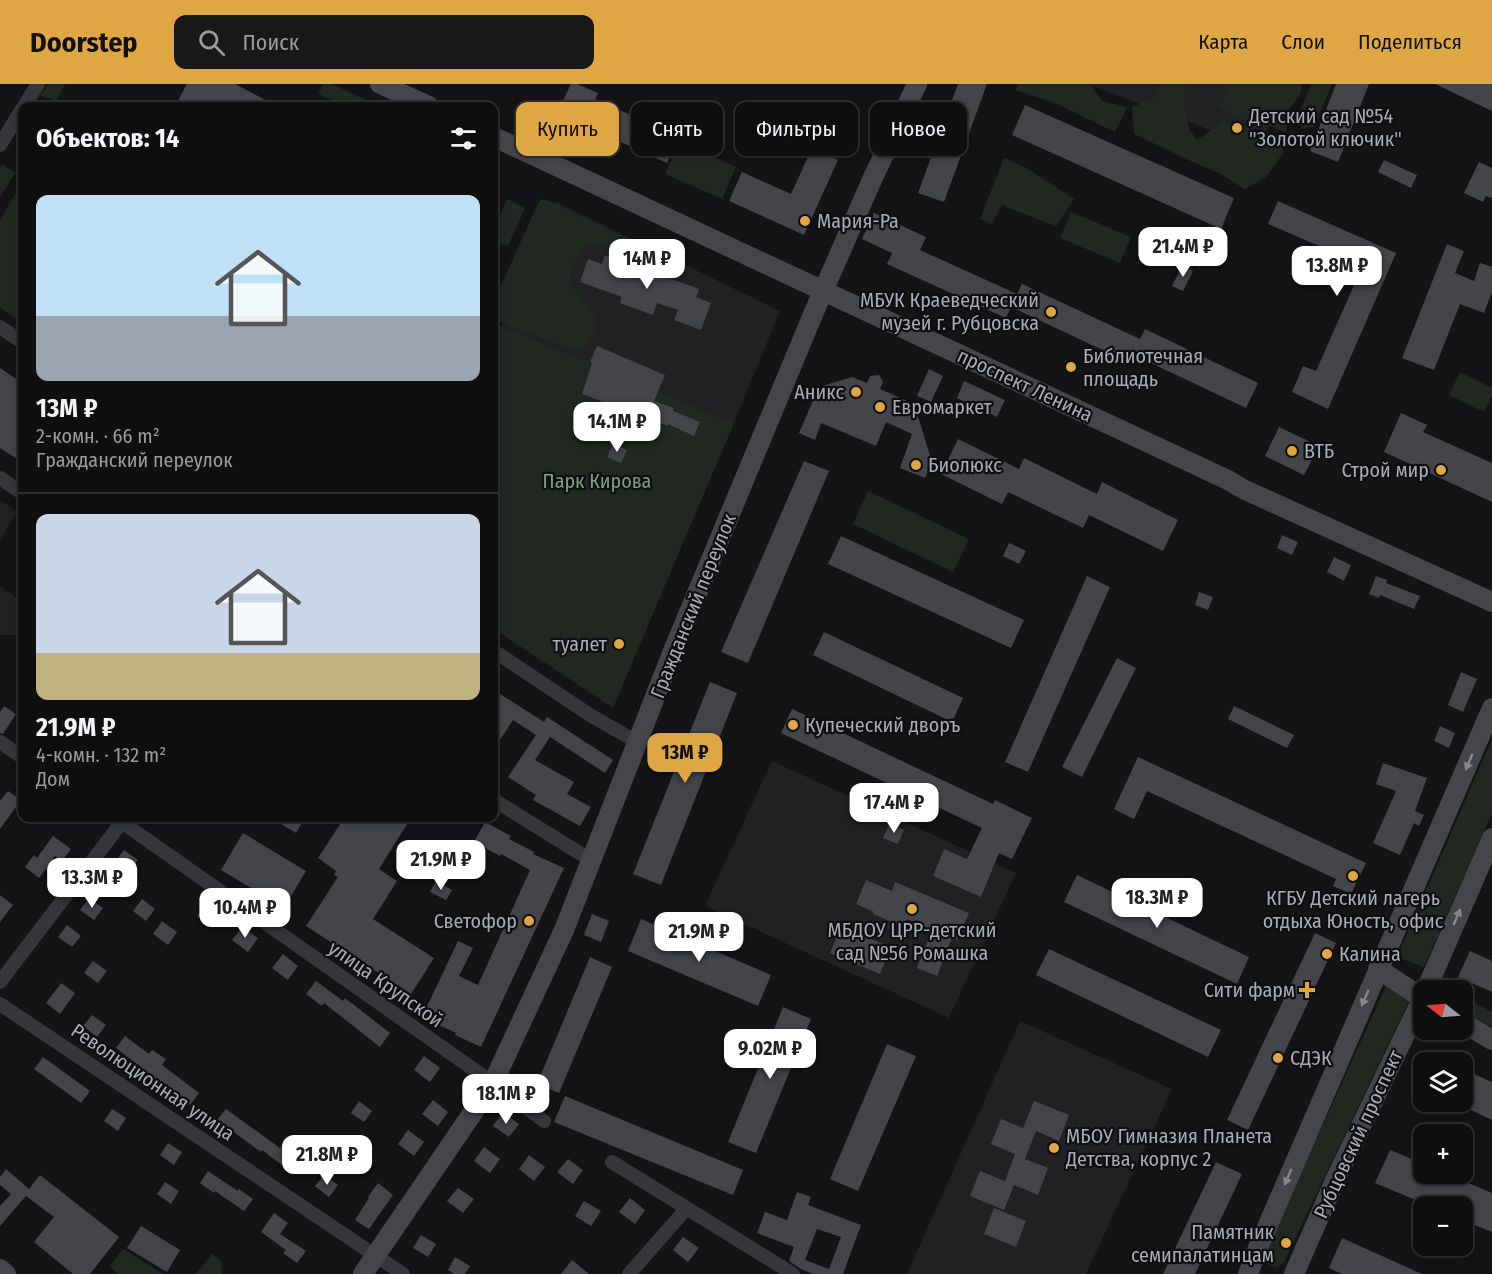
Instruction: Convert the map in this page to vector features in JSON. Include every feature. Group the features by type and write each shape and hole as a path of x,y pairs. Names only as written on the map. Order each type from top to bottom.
{"street":[{"path":"27,102 38,84"},
{"path":"380,84 420,102"},
{"name":"Гражданский переулок","path":"363,1274 493,1083 578,897 591,858 673,651 823,291 917,84"},
{"path":"0,145 18,116"},
{"name":"проспект Ленина","path":"498,139 1243,489 1492,602"},
{"path":"0,327 18,339"},
{"path":"0,478 18,490"},
{"path":"498,654 590,715 638,742"},
{"path":"1248,1274 1257,1248 1492,708"},
{"path":"0,742 18,754"},
{"path":"498,802 591,858"},
{"path":"0,982 119,822"},
{"name":"улица Крупской","path":"125,822 544,1121"},
{"name":"Рубцовский проспект","path":"1431,980 1492,838"},
{"path":"1378,969 1413,990"},
{"name":"Революционная улица","path":"0,1004 403,1274"},
{"name":"Рубцовский проспект","path":"1294,1274 1337,1176 1413,1019"},
{"path":"1473,1029 1492,1040"},
{"path":"612,1162 793,1274"},
{"path":"629,1274 687,1208"},
{"path":"0,1269 6,1274"}],"shaded area":[{"name":"Детский сад №54 \"Золотой ключик\"","path":"1087,84 1285,84 1261,149"},
{"path":"556,202 780,311 734,423 501,326"},
{"path":"0,500 17,512 0,540"},
{"path":"0,586 18,599 18,635 0,635"},
{"path":"772,761 1016,873 949,1018 705,906"},
{"name":"МБОУ Гимназия Планета Детства, корпус 2","path":"1020,1021 1172,1089 1086,1274 907,1274"}],"green space":[{"path":"48,84 65,84 56,100 40,96"},
{"path":"323,84 332,84 370,102 336,102 318,94"},
{"path":"1018,84 1090,84 1102,101 1127,107 1115,132 1055,103 1016,90"},
{"path":"1161,84 1185,84 1184,102 1189,129 1197,140 1224,121 1274,136 1284,152 1266,177 1245,189 1221,174 1134,134 1132,107 1155,98"},
{"path":"1230,84 1301,84 1301,93 1288,111 1286,133 1266,124 1245,121 1218,107 1228,92"},
{"path":"1312,84 1332,84 1314,127 1301,128 1300,110"},
{"path":"673,156 711,156 736,167 722,199 665,174"},
{"path":"1004,158 1025,167 1074,199 1056,226 1002,204 992,224 980,219"},
{"path":"2,164 15,173 0,197 0,167"},
{"path":"18,189 18,319 0,308 0,220"},
{"path":"507,199 525,208 508,246 498,242 498,220"},
{"path":"541,199 549,201 645,247 640,260 598,245 589,245 578,257 569,283 594,316 595,329 590,341 578,352 498,320 498,290"},
{"path":"1071,212 1131,237 1120,263 1060,238"},
{"name":"Парк Кирова","path":"498,325 734,423 613,708 498,632"},
{"path":"1460,372 1492,388 1492,396 1484,412 1449,395"},
{"path":"868,491 969,539 953,572 853,524"},
{"path":"1492,739 1492,813 1424,967 1397,957"},
{"path":"1386,986 1410,999 1284,1262 1278,1267 1271,1266 1264,1260 1266,1250"},
{"path":"1473,1002 1492,1012 1492,1027 1473,1018"},
{"path":"123,1249 163,1274 118,1274 110,1266"},
{"path":"212,1254 221,1261 222,1274 196,1274"}],"building":[{"path":"187,84 235,84 269,102 177,102"},
{"path":"571,84 577,84 598,93 595,99 602,102 562,102"},
{"path":"958,84 987,84 967,139 967,102 951,102"},
{"path":"1336,84 1369,84 1338,162 1310,151"},
{"path":"1435,84 1492,84 1492,111"},
{"path":"1025,105 1234,198 1221,229 1012,135"},
{"path":"619,110 631,115 631,147 619,141"},
{"path":"652,156 670,156 667,163"},
{"path":"808,156 829,156 838,160 804,235 729,201 742,172 791,194"},
{"path":"932,156 961,156 944,202 918,193"},
{"path":"1384,160 1417,175 1411,188 1378,172"},
{"path":"1479,162 1492,168 1492,198 1486,196 1483,202 1464,193"},
{"path":"1278,201 1396,253 1328,409 1292,392 1303,366 1316,371 1363,265 1268,224"},
{"path":"874,213 926,237 920,250 1017,294 1022,284 1140,339 1145,329 1258,383 1246,408 1132,354 1128,362 1011,307 1006,318 887,264 892,253 862,239"},
{"path":"1447,244 1464,251 1455,273 1474,281 1480,263 1492,267 1492,292 1484,313 1460,304 1434,370 1402,358"},
{"path":"605,255 699,289 696,297 711,303 701,330 674,320 678,310 657,303 653,315 620,303 622,297 580,282 588,259 602,264"},
{"path":"1182,266 1193,271 1183,291 1172,286"},
{"path":"597,346 665,375 654,401 674,408 673,411 700,422 694,436 668,424 668,426 582,394 592,363 590,362"},
{"path":"0,368 18,380 18,459 0,448"},
{"path":"929,369 943,376 931,402 917,396"},
{"path":"879,375 883,382 880,389 914,404 935,471 929,468 925,478 900,468 912,434 886,422 876,446 821,423 815,440 799,433 819,387 852,377 867,383 870,376"},
{"path":"964,381 1005,400 997,417 957,398"},
{"path":"1401,413 1427,425 1423,432 1492,463 1492,502 1384,452"},
{"name":"ВТБ","path":"1279,427 1319,446 1304,475 1265,456"},
{"path":"958,439 1019,469 1024,458 1097,494 1102,482 1178,520 1163,551 1089,515 1083,528 1008,492 1002,504 941,474"},
{"path":"613,443 627,450 621,463 607,457"},
{"path":"804,461 829,471 748,663 721,652"},
{"path":"1282,535 1298,542 1292,555 1277,548"},
{"path":"841,536 1024,620 1011,648 828,564"},
{"path":"1009,543 1026,551 1019,564 1003,556"},
{"path":"1334,557 1351,565 1344,581 1327,572"},
{"path":"1087,576 1110,587 1028,772 1005,762"},
{"path":"1376,576 1387,580 1386,583 1420,596 1414,609 1380,595 1379,598 1369,594"},
{"path":"1199,592 1213,597 1208,610 1195,605"},
{"path":"824,632 963,698 952,722 813,655"},
{"path":"1117,658 1136,668 1082,777 1062,767"},
{"path":"1461,672 1477,679 1463,712 1448,705"},
{"path":"710,682 737,693 661,885 633,874"},
{"path":"498,693 544,722 547,717 613,760 605,773 550,737 535,760 574,782 567,794 591,807 580,826 533,800 536,795 508,777 536,735 513,720 498,743"},
{"path":"4,706 16,714 3,734 0,733 0,712"},
{"path":"1234,706 1294,735 1287,748 1228,719"},
{"path":"792,709 993,804 995,800 1032,818 1012,859 999,853 981,897 933,876 944,849 967,859 982,828 781,733"},
{"path":"1440,726 1455,733 1449,748 1434,741"},
{"path":"1138,757 1366,863 1351,894 1333,886 1336,879 1147,791 1134,819 1114,809"},
{"path":"1383,763 1427,778 1415,811 1424,815 1419,826 1414,823 1400,855 1373,843 1396,791 1376,784"},
{"path":"8,791 18,798 18,804 0,829 0,801"},
{"path":"278,822 303,822 296,833"},
{"path":"341,822 408,822 379,869 397,881 373,919 434,958 411,994 306,926 338,877 334,875 336,871 318,858"},
{"path":"485,822 511,836 509,839 534,852 533,854 564,868 481,1047 422,1017 458,941 473,948 459,976 478,985 530,870 474,842"},
{"path":"889,824 904,830 898,844 883,838"},
{"path":"243,833 306,871 284,908 221,870"},
{"path":"53,836 71,849 62,861 55,856 39,878 25,867 34,855 37,858"},
{"path":"124,850 138,860 129,872 115,862"},
{"path":"1077,875 1249,957 1237,984 1064,902"},
{"path":"866,880 892,891 895,882 969,913 957,940 952,938 937,976 917,968 932,930 907,919 903,927 856,904"},
{"path":"436,881 452,890 446,900 430,892"},
{"path":"0,895 13,905 0,922"},
{"path":"89,898 103,908 94,920 80,910"},
{"path":"142,899 155,909 146,921 133,911"},
{"path":"207,902 223,914 212,928 197,916"},
{"path":"592,914 609,921 601,942 584,935"},
{"path":"641,919 771,975 758,1006 628,951"},
{"path":"162,921 177,932 168,945 153,934"},
{"path":"67,925 81,936 72,947 58,937"},
{"path":"242,927 258,938 248,952 232,940"},
{"path":"841,927 891,947 880,974 830,953"},
{"path":"1315,933 1336,943 1248,1130 1227,1120"},
{"path":"1049,949 1221,1030 1208,1057 1036,975"},
{"path":"1470,951 1492,961 1492,992 1473,984 1473,980 1458,977"},
{"path":"283,954 298,966 288,980 272,968"},
{"path":"590,957 612,967 559,1093 537,1084"},
{"path":"93,961 107,971 98,983 84,973"},
{"path":"316,981 343,1001 345,998 390,1033 380,1047 324,1003 322,1006 306,994"},
{"path":"61,983 75,993 60,1014 46,1003"},
{"path":"783,1007 811,1019 756,1153 728,1142"},
{"path":"92,1015 106,1025 97,1037 83,1026"},
{"path":"125,1036 149,1054 152,1050 166,1059 162,1065 199,1093 190,1105 116,1048"},
{"path":"887,1044 916,1056 858,1191 830,1179"},
{"path":"424,1056 440,1068 430,1082 414,1070"},
{"path":"43,1057 90,1091 81,1103 34,1069"},
{"path":"1473,1074 1492,1082 1492,1120 1473,1111"},
{"path":"565,1096 743,1170 733,1195 554,1122"},
{"path":"433,1100 448,1112 438,1126 422,1114"},
{"path":"359,1101 372,1111 364,1122 351,1113"},
{"path":"1034,1101 1069,1115 1059,1141 1036,1131 1025,1159 1048,1168 1038,1195 1014,1185 1004,1210 970,1196 980,1171 1005,1181 1015,1154 991,1144 1001,1119 1023,1128"},
{"path":"112,1109 126,1118 118,1131 104,1121"},
{"path":"226,1109 280,1148 282,1146 295,1156 286,1168 217,1120"},
{"path":"503,1112 519,1124 509,1137 493,1126"},
{"path":"408,1130 424,1142 414,1156 398,1144"},
{"path":"168,1143 182,1152 174,1165 160,1155"},
{"path":"484,1147 500,1159 490,1173 474,1161"},
{"path":"1390,1150 1413,1159 1413,1184 1471,1184 1492,1193 1492,1232 1473,1224 1473,1196 1413,1196 1413,1199 1375,1183"},
{"path":"529,1155 545,1167 534,1181 519,1169"},
{"path":"568,1159 583,1170 573,1184 557,1172"},
{"path":"1216,1162 1242,1174 1195,1274 1163,1274"},
{"path":"6,1169 29,1189 40,1175 119,1237 90,1274 73,1274 34,1242 54,1217 26,1196 0,1226 0,1206 11,1194 0,1185 0,1177"},
{"path":"208,1171 253,1199 244,1211 200,1183"},
{"path":"324,1175 338,1185 329,1197 315,1186"},
{"path":"165,1182 179,1191 171,1204 157,1194"},
{"path":"378,1183 393,1195 369,1229 355,1220"},
{"path":"458,1188 474,1199 463,1213 447,1201"},
{"path":"797,1192 811,1197 808,1205 861,1225 843,1274 813,1274 801,1269 789,1261 794,1247 757,1233 765,1212 787,1220","holes":["817,1229 841,1237 829,1269 805,1260"]},
{"path":"630,1198 645,1210 635,1224 619,1212"},
{"path":"584,1201 601,1211 591,1226 575,1216"},
{"path":"994,1208 1026,1221 1016,1247 984,1234"},
{"path":"274,1213 288,1223 280,1234 306,1251 297,1263 283,1253 286,1250 261,1232"},
{"path":"141,1226 180,1250 167,1272 127,1248"},
{"path":"421,1235 436,1244 428,1257 413,1248"},
{"path":"683,1237 699,1248 688,1262 673,1250"},
{"path":"1342,1238 1422,1274 1342,1274 1329,1268"},
{"path":"455,1257 470,1266 465,1274 454,1274 448,1270"},
{"path":"572,1260 589,1274 561,1274"}],"place":[{"name":"Детский сад №54 \"Золотой ключик\"","path":"1237,128"},
{"name":"Мария-Ра","path":"805,221"},
{"name":"МБУК Краеведческий музей г. Рубцовска","path":"1051,312"},
{"name":"Библиотечная площадь","path":"1071,367"},
{"name":"Аникс","path":"856,392"},
{"name":"Евромаркет","path":"880,407"},
{"name":"ВТБ","path":"1292,451"},
{"name":"Биолюкс","path":"916,465"},
{"name":"Строй мир","path":"1441,470"},
{"name":"туалет","path":"619,644"},
{"name":"Купеческий дворъ","path":"793,725"},
{"name":"КГБУ Детский лагерь отдыха Юность, офис","path":"1353,876"},
{"name":"МБДОУ ЦРР-детский сад №56 Ромашка","path":"912,909"},
{"name":"Светофор","path":"529,921"},
{"name":"Калина","path":"1327,954"},
{"name":"Сити фарм","path":"1307,990"},
{"name":"СДЭК","path":"1278,1058"},
{"name":"МБОУ Гимназия Планета Детства, корпус 2","path":"1054,1148"},
{"name":"Памятник семипалатинцам","path":"1286,1243"}]}
